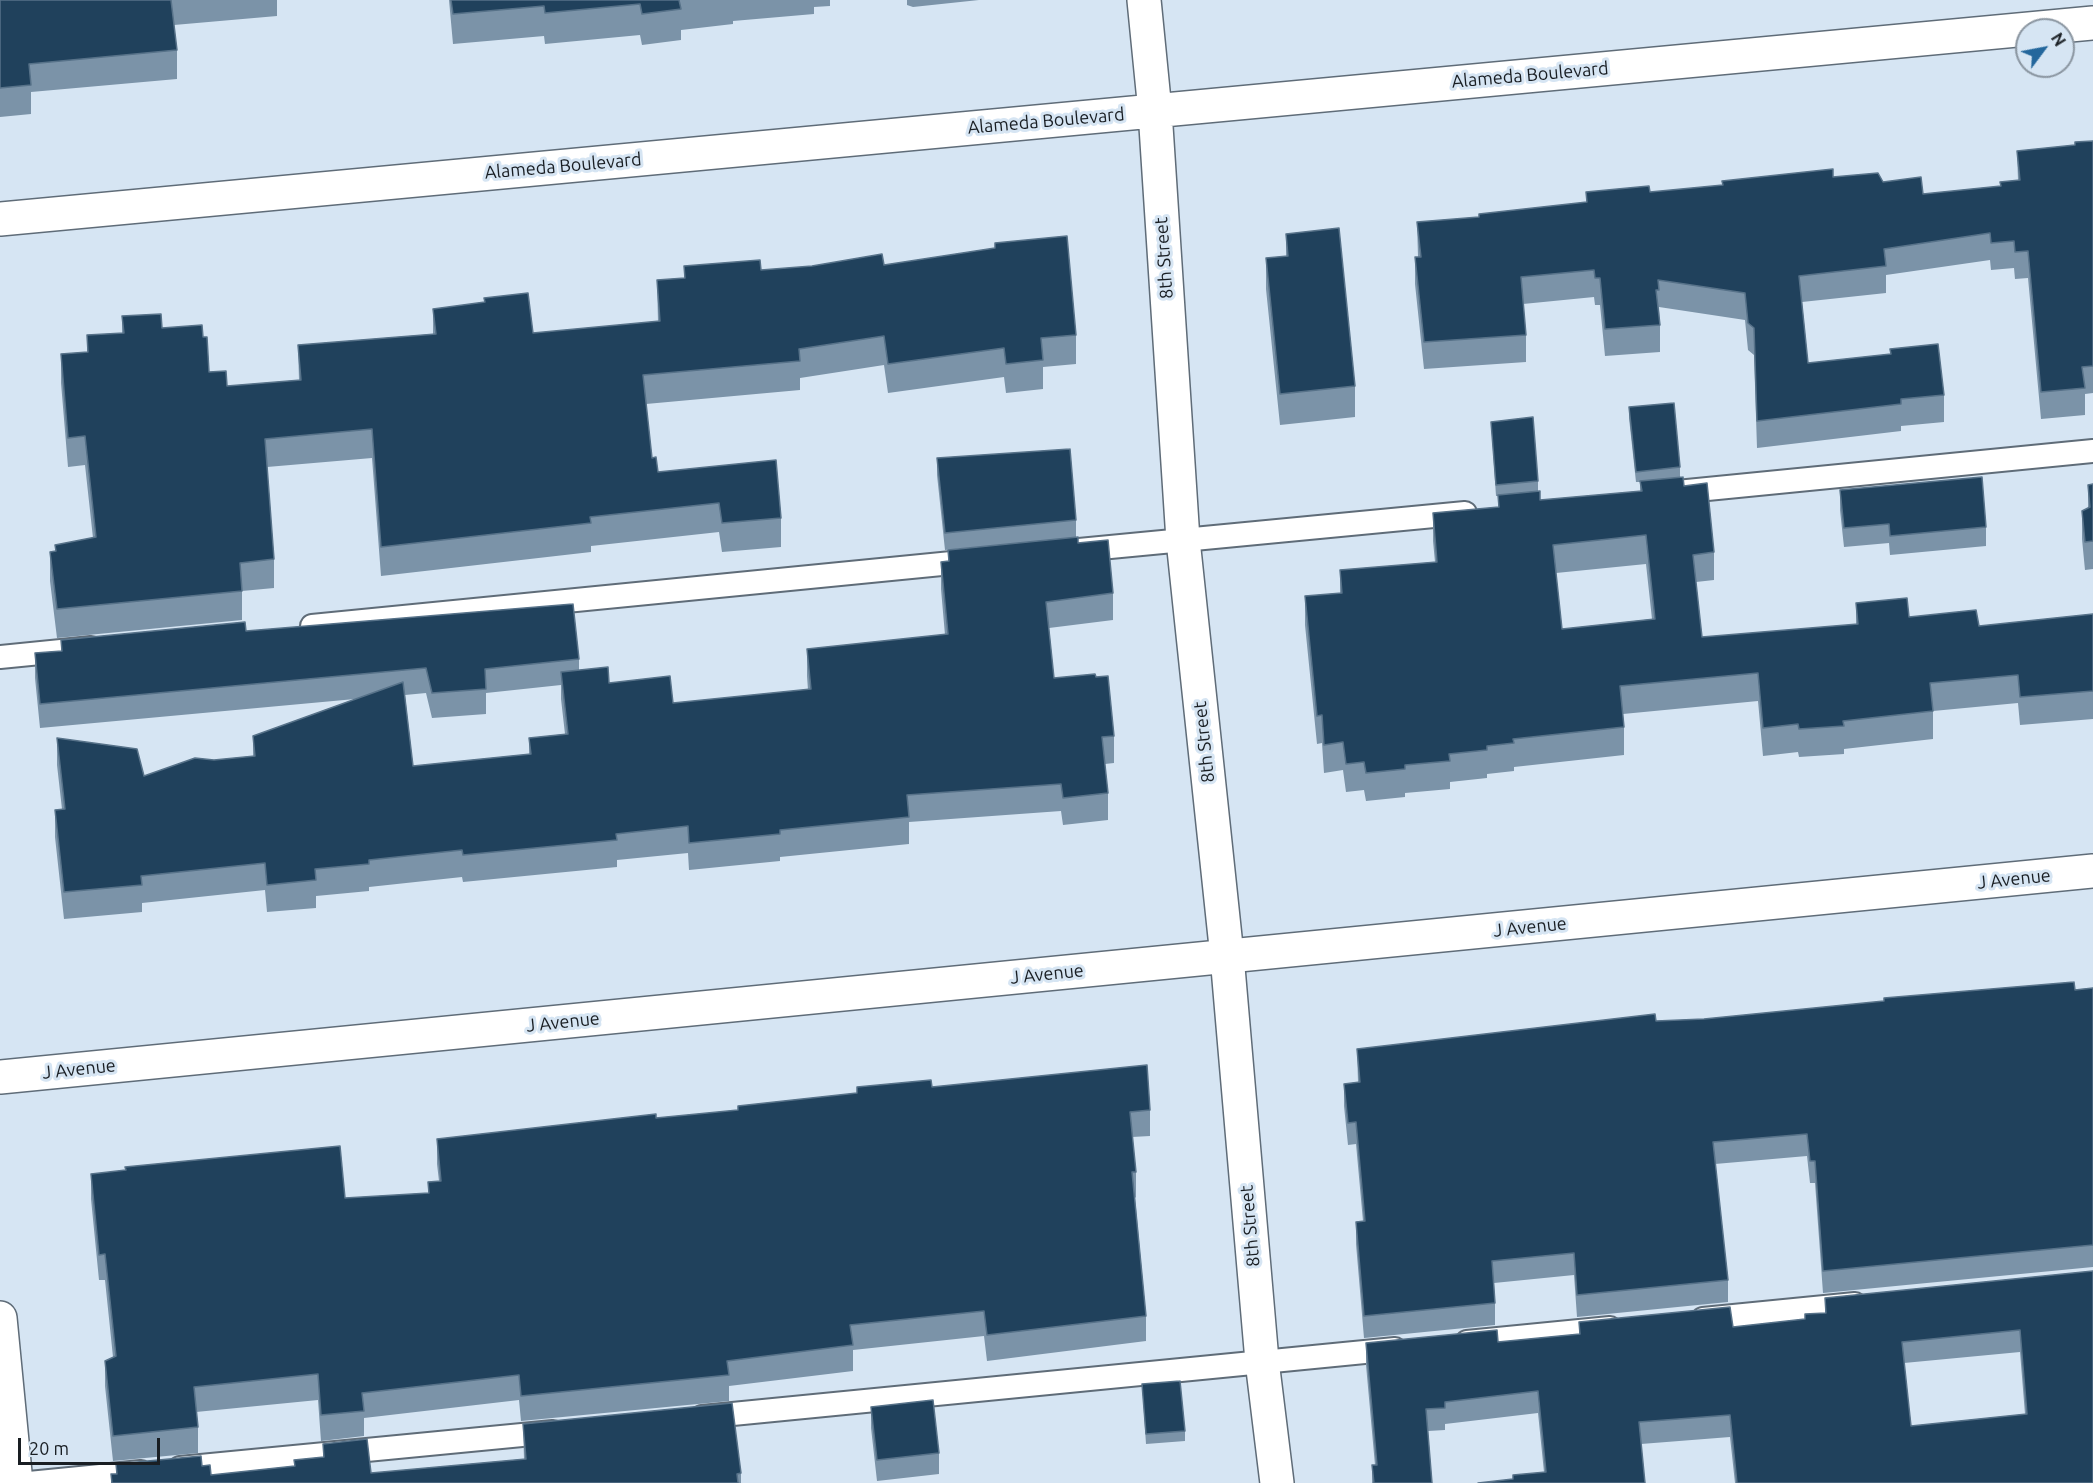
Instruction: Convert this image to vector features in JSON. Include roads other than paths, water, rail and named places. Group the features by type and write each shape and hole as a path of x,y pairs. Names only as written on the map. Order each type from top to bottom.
{"street":[{"name":"8th Street","path":"1144,0 1155,111 1183,540 1227,956 1262,1361 1277,1483"},
{"name":"Alameda Boulevard","path":"0,219 2093,23"},
{"name":"J Avenue","path":"0,1077 2093,871"},
{"path":"0,1318 16,1483"}],"lane":[{"path":"1656,494 2093,451"},
{"path":"1053,553 1490,510"},
{"path":"296,628 994,559"},
{"path":"0,657 118,645"},
{"path":"1676,1321 1878,1301"},
{"path":"1450,1344 1628,1326"},
{"path":"684,1419 1414,1347"},
{"path":"29,1483 576,1429"}]}
